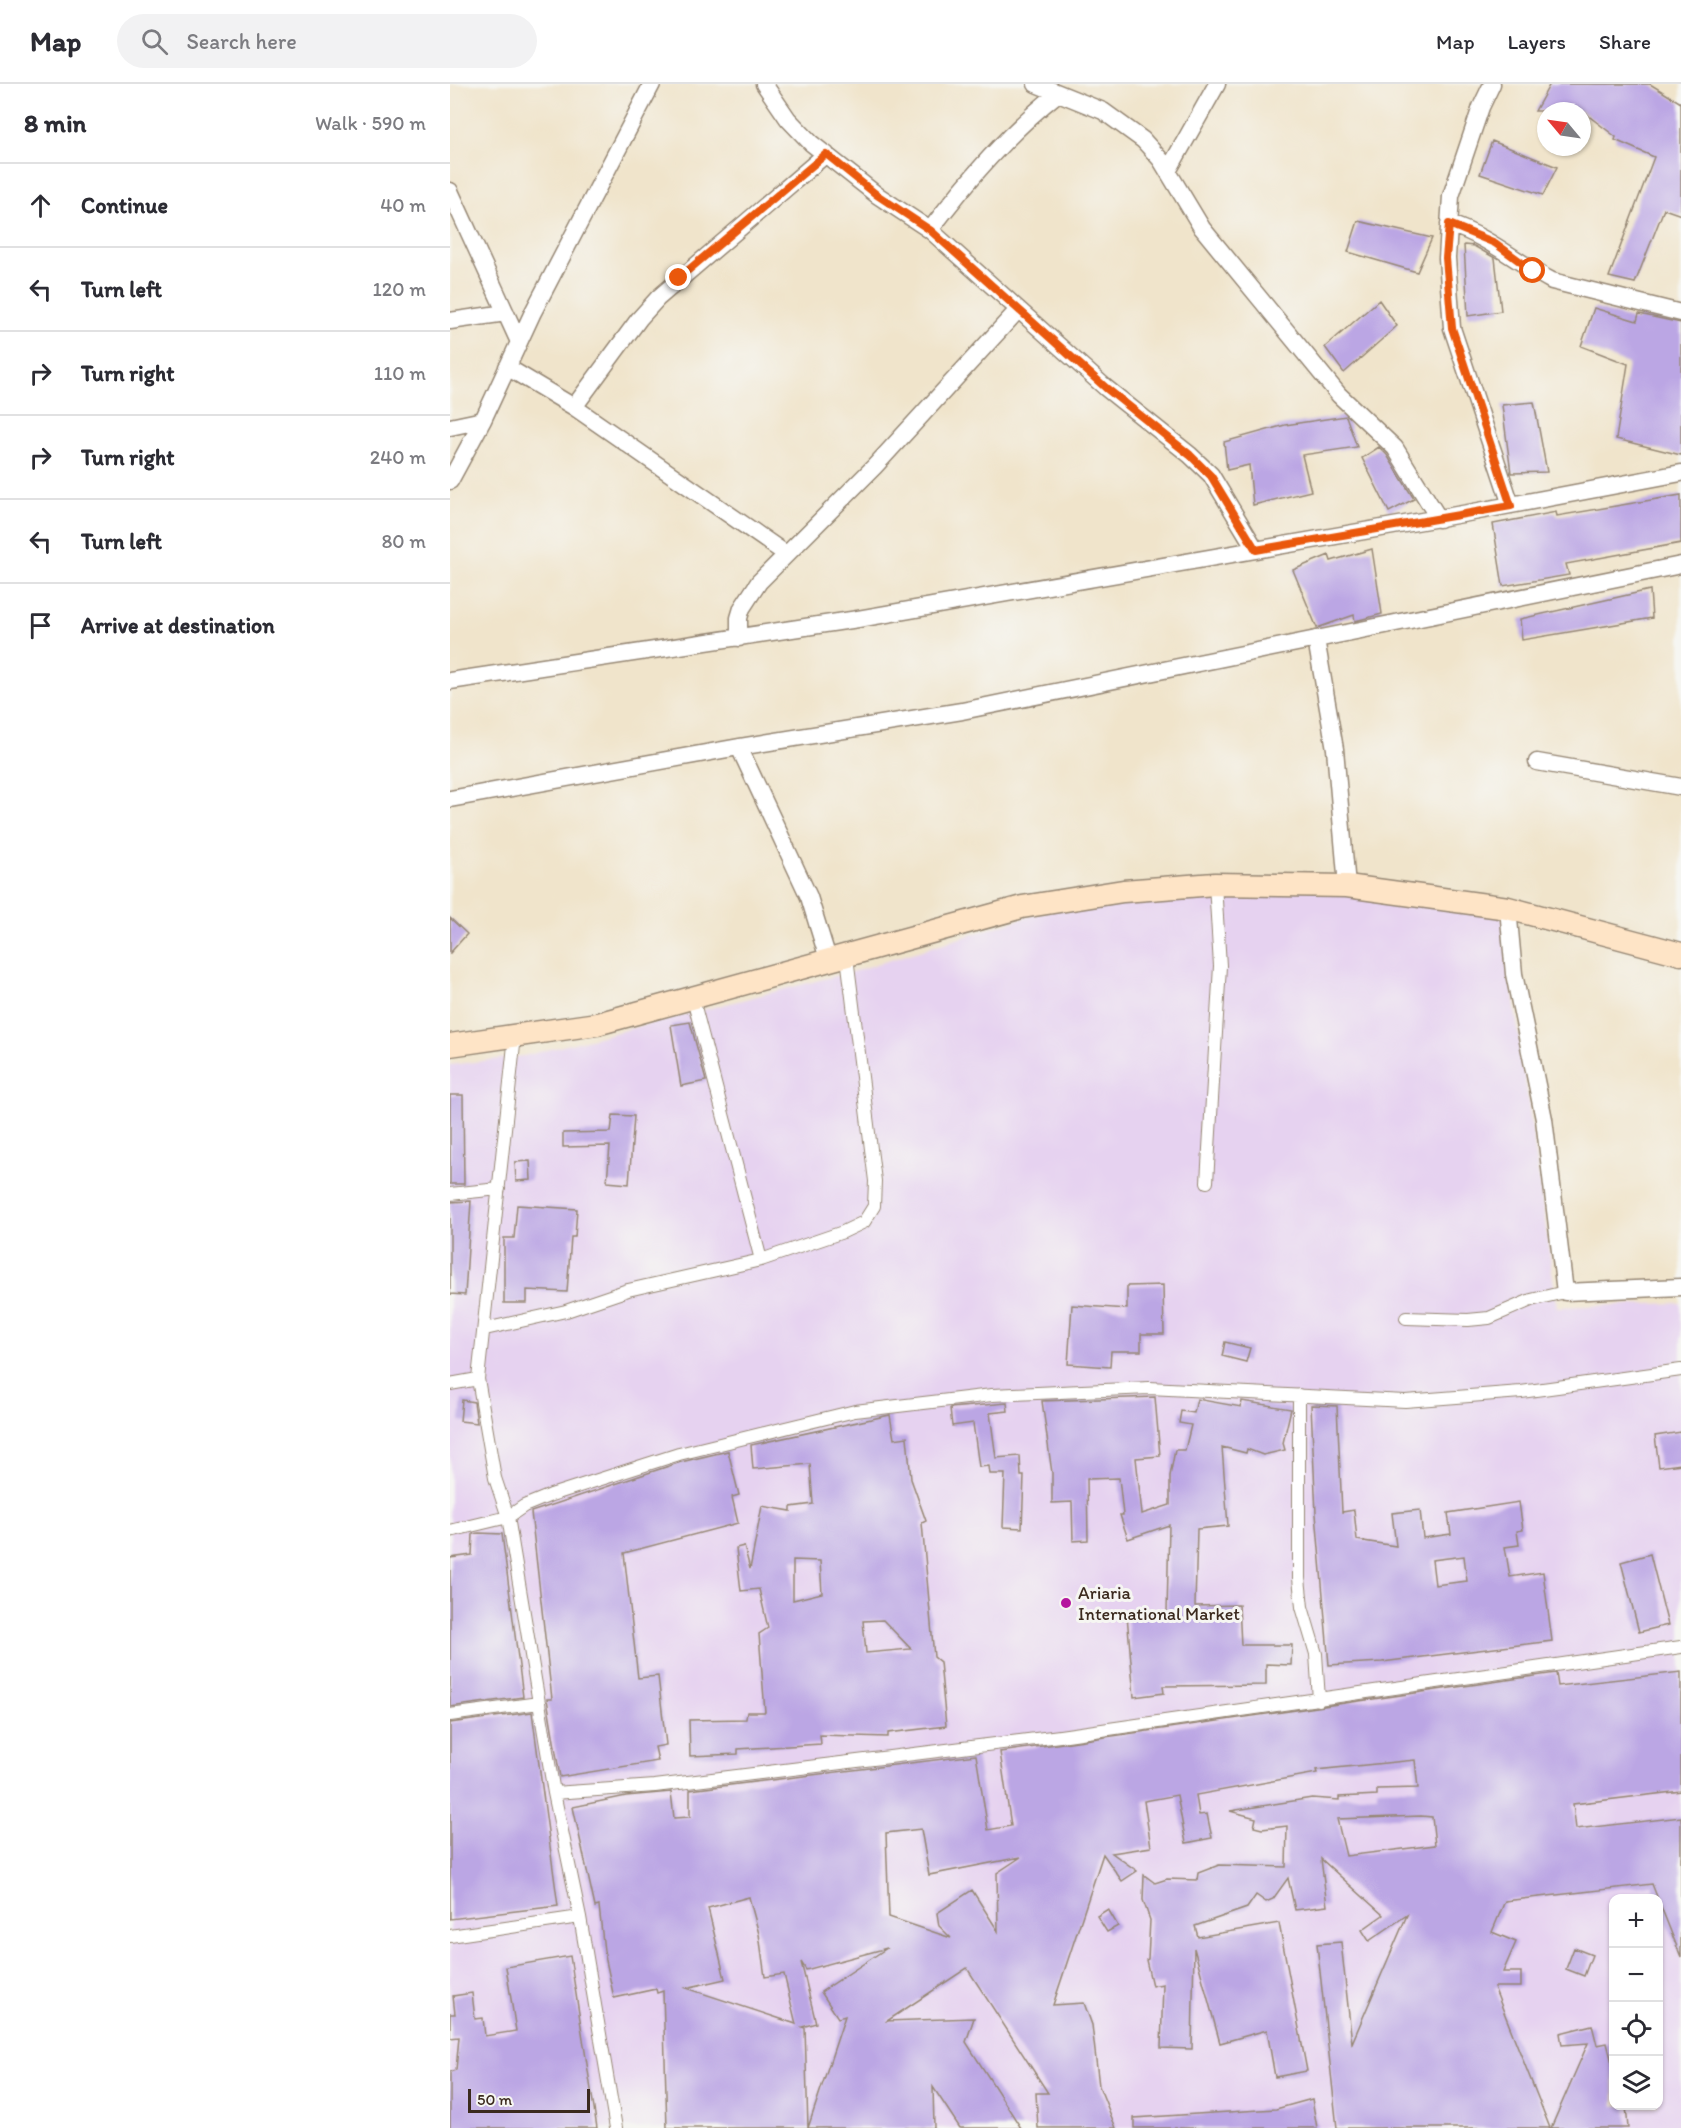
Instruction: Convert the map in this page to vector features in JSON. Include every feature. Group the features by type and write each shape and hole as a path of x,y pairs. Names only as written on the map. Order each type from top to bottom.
{"main road":[{"path":"450,1046 597,1024 1022,907 1124,891 1215,884 1347,886 1508,908 1681,954"}],"street":[{"path":"450,481 483,420 519,342 634,114 652,84"},
{"path":"764,84 788,119 826,154 877,195 930,230 1017,310 1211,476 1256,550"},
{"path":"1036,84 1057,94 1083,102 1125,125 1143,140 1168,171 1202,228 1216,246 1339,395 1395,448 1439,519"},
{"path":"1168,171 1217,84"},
{"path":"1492,84 1481,107 1451,196 1446,258 1452,328 1511,506"},
{"path":"930,230 958,192 1010,134 1057,94"},
{"path":"574,407 639,319 658,298 826,154"},
{"path":"450,191 519,342"},
{"path":"1449,224 1495,243 1533,271 1552,280 1681,313"},
{"path":"739,638 739,618 747,598 759,582 874,467 1017,310"},
{"path":"450,321 506,313"},
{"path":"507,368 574,407 786,554"},
{"path":"450,427 483,420"},
{"path":"450,681 739,638 1439,519 1681,473"},
{"path":"450,799 739,747 962,711 1681,566"},
{"path":"1316,639 1335,749 1347,886"},
{"path":"485,1329 566,1311 628,1290 761,1260 843,1232 864,1222 874,1206 875,1181 838,959 739,747"},
{"path":"1537,762 1681,787"},
{"path":"1207,1182 1220,966 1215,884"},
{"path":"1508,908 1514,974 1544,1119 1565,1292"},
{"path":"693,999 761,1260"},
{"path":"515,1036 478,1379 495,1478 508,1517 554,1793 580,1917 616,2128"},
{"path":"450,1194 499,1189"},
{"path":"1406,1318 1468,1320 1489,1318 1531,1300 1565,1292 1681,1287"},
{"path":"450,1531 508,1517 524,1506 550,1495 679,1454 855,1411 992,1395 1149,1388 1405,1401 1521,1392 1681,1370"},
{"path":"450,1384 478,1379"},
{"path":"1299,1395 1299,1578 1302,1607 1316,1654 1319,1700"},
{"path":"554,1793 655,1786 1060,1736 1681,1647"},
{"path":"450,1715 539,1704"},
{"path":"450,1936 580,1917"}],"shaded area":[{"name":"Ariaria International Market","path":"1288,884 1502,916 1557,1307 1681,1303 1681,2128 450,2128 450,1065 524,1056 855,971 1092,897"}],"building":[{"path":"1550,84 1650,84 1681,103 1681,215 1664,209 1635,283 1609,277 1654,157 1615,140 1616,137 1591,118 1591,102 1540,102"},
{"path":"1492,141 1557,167 1543,195 1480,174"},
{"path":"1358,221 1432,238 1417,272 1348,252"},
{"path":"1464,245 1474,246 1495,258 1501,311 1468,316"},
{"path":"1379,300 1397,326 1344,373 1325,347"},
{"path":"1594,308 1637,321 1639,314 1681,323 1681,455 1616,439 1628,364 1581,346"},
{"path":"1534,402 1547,472 1511,473 1502,405"},
{"path":"1346,416 1357,447 1302,455 1311,491 1253,505 1249,465 1227,470 1224,442 1285,425"},
{"path":"1379,447 1387,455 1414,499 1389,512 1362,458"},
{"path":"1681,495 1681,543 1566,564 1569,575 1503,586 1493,524 1556,512 1557,516"},
{"path":"1372,549 1382,614 1355,621 1354,615 1317,628 1293,570 1329,555 1331,561"},
{"path":"1650,590 1652,618 1522,640 1520,619"},
{"path":"450,918 467,934 450,953"},
{"path":"690,1022 706,1081 681,1086 671,1025"},
{"path":"450,1095 463,1095 464,1184 450,1184"},
{"path":"613,1115 634,1116 629,1184 607,1182 610,1146 563,1147 563,1133 611,1132"},
{"path":"530,1161 531,1180 516,1181 515,1162"},
{"path":"471,1201 465,1295 450,1294 450,1202"},
{"path":"517,1205 577,1209 575,1237 571,1237 567,1292 527,1290 527,1303 504,1303 504,1238 514,1238"},
{"path":"1163,1285 1164,1334 1141,1334 1141,1351 1111,1351 1110,1367 1068,1364 1072,1305 1127,1309 1127,1286"},
{"path":"1225,1342 1250,1348 1246,1362 1222,1356"},
{"path":"1155,1397 1160,1456 1136,1458 1142,1514 1170,1505 1170,1476 1175,1450 1185,1450 1191,1425 1179,1423 1181,1411 1194,1413 1197,1399 1241,1407 1242,1401 1291,1409 1283,1443 1285,1450 1263,1455 1247,1449 1246,1453 1222,1447 1228,1526 1197,1529 1195,1606 1239,1605 1241,1645 1292,1645 1291,1665 1266,1664 1266,1685 1163,1686 1164,1693 1134,1697 1127,1615 1167,1612 1169,1525 1128,1539 1120,1515 1123,1515 1119,1478 1087,1479 1088,1540 1073,1541 1072,1502 1052,1503 1052,1473 1042,1401"},
{"path":"462,1400 474,1402 477,1423 460,1421"},
{"path":"1007,1403 1008,1411 990,1413 996,1458 1020,1456 1021,1476 1024,1476 1022,1528 1003,1527 1005,1474 990,1474 989,1466 979,1467 973,1423 952,1426 950,1408"},
{"path":"1311,1405 1337,1406 1342,1512 1354,1510 1357,1540 1396,1546 1392,1513 1420,1510 1423,1538 1451,1534 1448,1513 1519,1502 1523,1530 1517,1531 1519,1545 1505,1547 1510,1577 1543,1572 1552,1641 1382,1662 1329,1665 1316,1514","holes":["1464,1556 1467,1581 1435,1585 1432,1560"]},
{"path":"890,1415 894,1439 907,1437 911,1479 926,1521 922,1523 934,1657 940,1662 946,1726 888,1733 888,1737 820,1735 821,1744 738,1749 738,1754 690,1756 689,1720 746,1719 747,1712 765,1712 759,1634 768,1628 759,1589 741,1591 736,1548 744,1546 750,1569 762,1506 791,1511 791,1507 813,1504 810,1464 753,1469 751,1445","holes":["793,1560 820,1561 822,1593 793,1600","883,1620 911,1649 866,1653 863,1621"]},
{"path":"1681,1432 1681,1464 1659,1467 1655,1436"},
{"path":"728,1451 739,1495 732,1497 738,1523 624,1553 638,1678 658,1676 666,1745 655,1747 658,1761 560,1777 547,1699 552,1699 531,1512 681,1462"},
{"path":"473,1534 502,1534 523,1697 450,1707 450,1558 472,1555"},
{"path":"1650,1554 1668,1625 1639,1632 1621,1562"},
{"path":"1681,1672 1681,1791 1573,1804 1576,1829 1681,1817 1681,1957 1663,1912 1663,1894 1656,1894 1652,1884 1505,1901 1492,1932 1516,1942 1503,1972 1521,1972 1521,1987 1494,1987 1550,2128 1337,2128 1317,1944 1341,1942 1352,2043 1407,1915 1369,1941 1362,1930 1383,1915 1321,1859 1327,1906 1295,1910 1288,1878 1273,1899 1266,1902 1256,1895 1247,1908 1195,1926 1198,1937 1279,1923 1307,2071 1275,2077 1267,2030 1220,2043 1194,1948 1192,2049 1161,2048 1163,1984 1152,1986 1146,1960 1148,1959 1150,1920 1143,1900 1144,1875 1155,1883 1167,1879 1197,1880 1198,1873 1219,1865 1286,1867 1287,1826 1262,1829 1254,1827 1256,1818 1230,1811 1312,1798 1339,1800 1339,1797 1377,1795 1377,1789 1418,1788 1415,1760 1316,1770 1317,1773 1196,1795 1199,1815 1207,1814 1212,1838 1186,1843 1177,1795 1144,1801 1151,1847 1112,1853 1137,1871 1122,1881 1103,1854 1053,2005 1084,2003 1092,2025 1099,2086 1116,2128 1038,2128 1036,2093 1048,2093 967,1968 887,2021 974,2018 966,2042 1021,2128 960,2128 933,2087 934,2128 808,2128 667,2128 663,1991 657,1993 656,1989 614,1998 604,1951 599,1906 595,1907 573,1807 626,1796 671,1792 674,1818 690,1817 690,1790 976,1755 988,1830 1011,1826 1000,1752 1556,1673 1558,1686","holes":["1432,1817 1435,1845 1346,1856 1337,1819","921,1829 929,1875 1021,1857 997,1873 998,1931 972,1890 937,1913 939,1926 951,1938 889,1917 886,1833","749,1897 759,1934 765,1977 784,1974 796,2024 686,1988 725,1979 708,1908","887,1948 821,1992 838,2018 845,2016 808,2128 805,2028 802,2027 816,2023 801,1962 806,1970"]},
{"path":"532,1712 558,1906 450,1919 450,1723"},
{"path":"1108,1909 1118,1926 1107,1932 1097,1916"},
{"path":"1574,1948 1592,1955 1584,1976 1566,1969"},
{"path":"570,1956 597,2128 450,2128 450,2072 456,2070 459,2037 450,2038 450,2014 455,2014 453,1996 472,1993 475,2019 483,2018 485,2036 516,2031 506,1967"},
{"path":"1592,2025 1597,2045 1607,2043 1609,2110 1626,2110 1628,2128 1551,2128 1588,2043 1562,2045 1560,2033"},
{"path":"1312,2099 1317,2128 1134,2128 1134,2118 1276,2109"}],"place":[{"name":"Ariaria International Market","path":"1066,1603"}],"route":[{"path":"679,278 826,154 877,195 930,230 1106,388 1190,455 1211,476 1256,550 1511,506 1452,328 1446,258 1449,224 1495,243 1533,271"}]}
